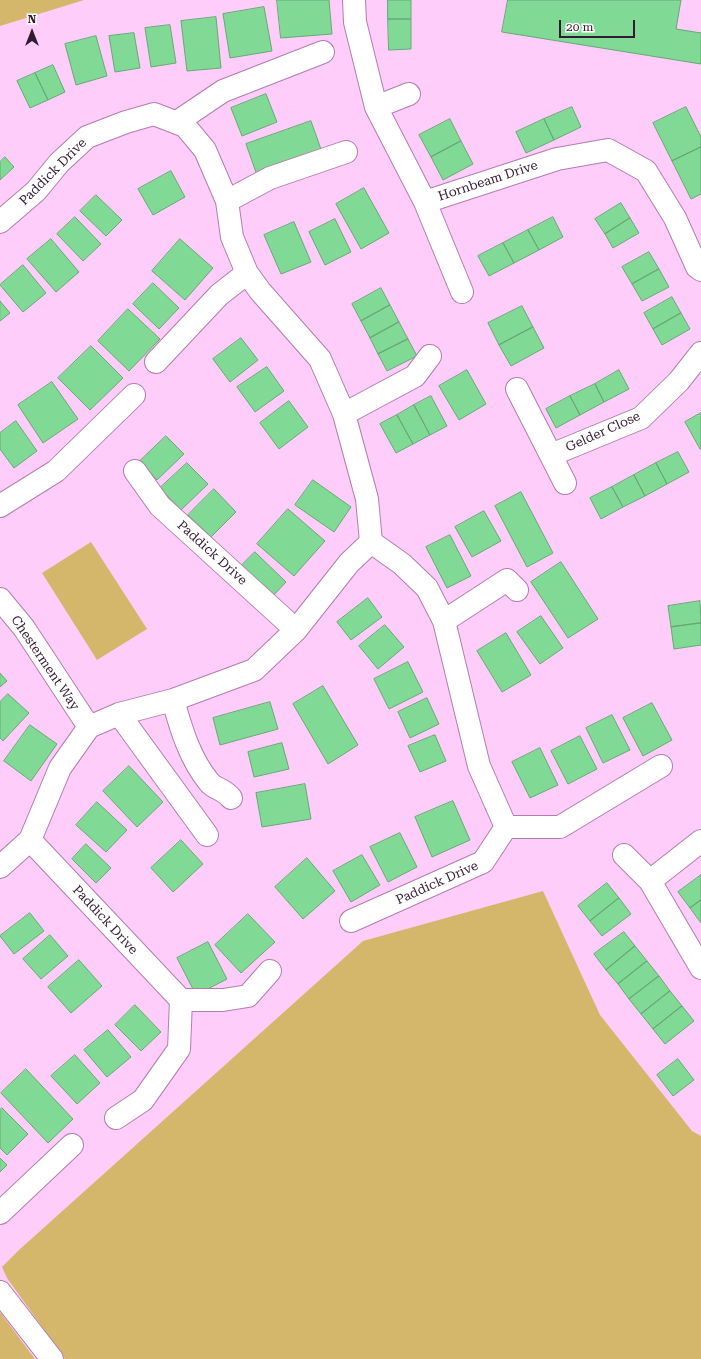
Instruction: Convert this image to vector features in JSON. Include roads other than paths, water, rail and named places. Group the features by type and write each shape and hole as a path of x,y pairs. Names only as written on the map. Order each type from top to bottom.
{"street":[{"name":"Hornbeam Drive","path":"354,0 355,22 376,107 425,202 557,159 608,150 646,171 675,218 697,267 701,270"},
{"path":"177,122 223,91 323,52"},
{"path":"376,107 409,94"},
{"name":"Paddick Drive","path":"0,222 36,191 59,163 87,137 126,122 154,114 185,126 205,150 227,201 232,237 247,273 260,291 320,359 344,414 367,499 371,542"},
{"path":"227,201 270,178 346,152"},
{"path":"425,202 462,292"},
{"path":"156,362 220,295 247,273"},
{"name":"Gelder Close","path":"551,455 641,418 679,381 701,352"},
{"path":"344,414 415,376 430,356"},
{"name":"Gelder Close","path":"517,389 564,483"},
{"path":"0,506 56,471 134,395"},
{"name":"Paddick Drive","path":"135,471 160,506 296,630"},
{"path":"0,867 30,840 60,768 89,727 119,714 173,700 254,670 296,630 348,563 371,542 402,564 427,588 444,621 479,766 506,827 560,827 661,766"},
{"path":"444,621 509,578"},
{"name":"Chesterment Way","path":"0,599 24,628 89,727"},
{"path":"173,700 185,742 210,783 225,791 231,798"},
{"path":"119,714 207,835"},
{"name":"Paddick Drive","path":"351,921 483,862 506,827"},
{"name":"Paddick Drive","path":"30,840 181,1000"},
{"path":"650,881 701,841"},
{"path":"624,855 650,881 701,968"},
{"path":"116,1118 143,1100 179,1049 181,1000 223,1000 248,996 270,971"},
{"path":"0,1213 72,1145"},
{"path":"0,1292 52,1359"}]}
